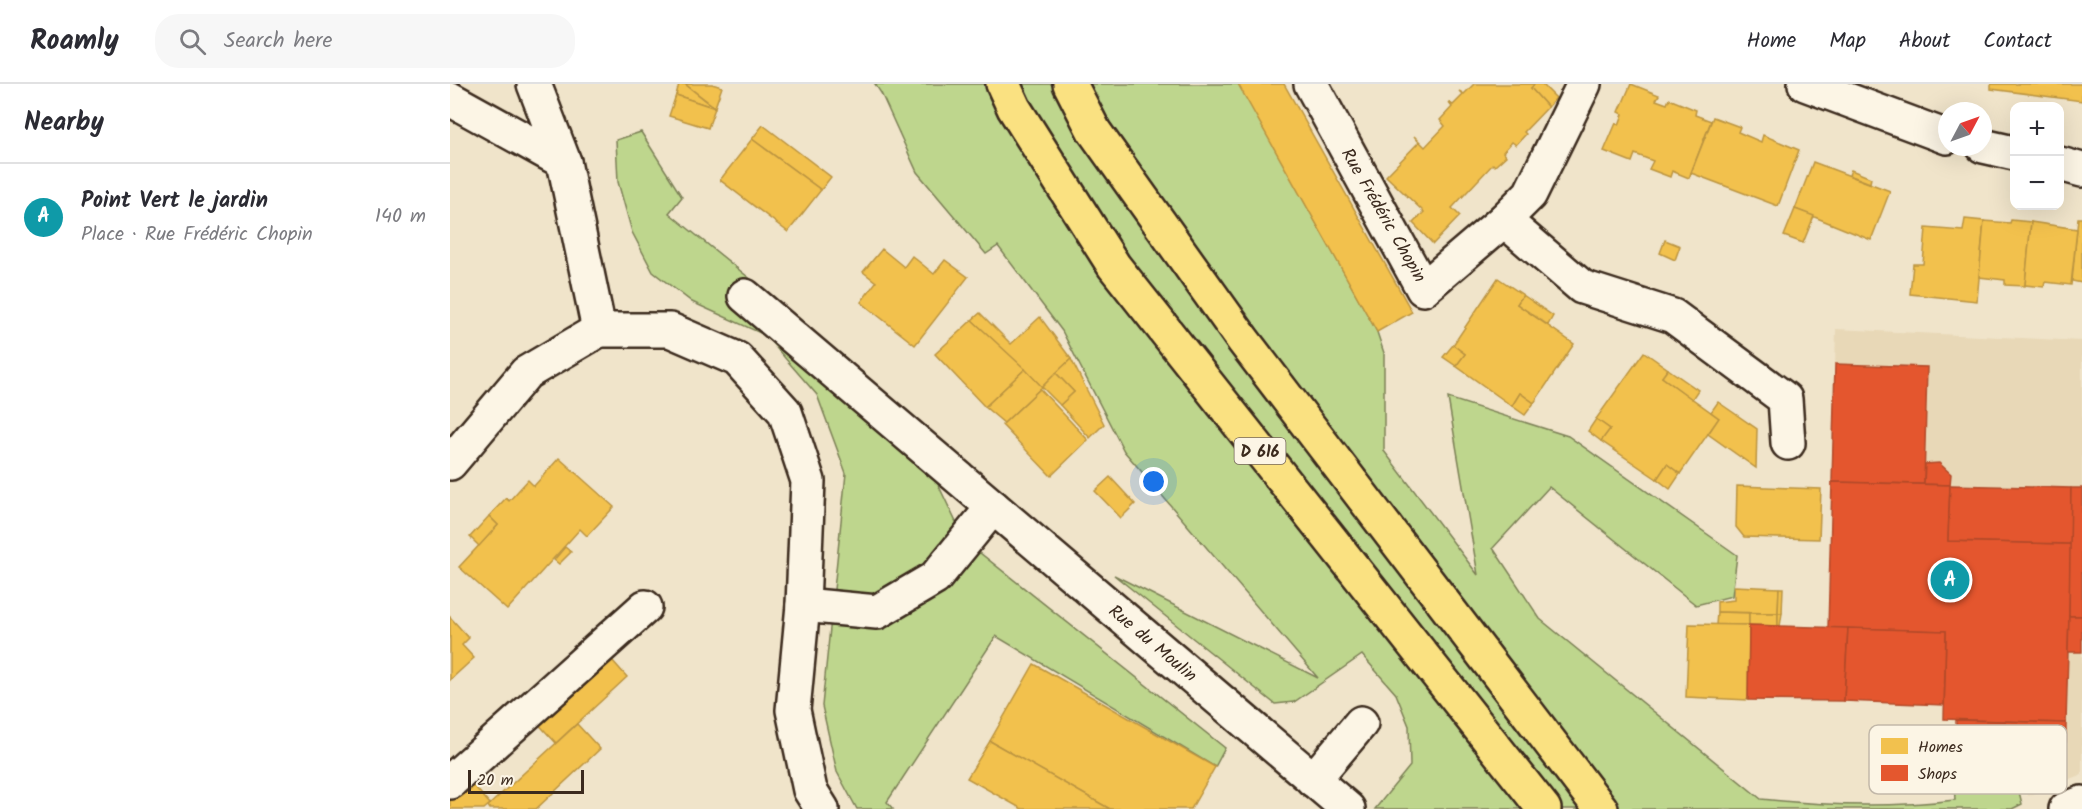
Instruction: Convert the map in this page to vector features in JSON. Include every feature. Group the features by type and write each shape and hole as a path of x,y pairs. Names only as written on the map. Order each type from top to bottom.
{"main road":[{"name":"D 616","path":"1003,84 1014,108 1114,266 1544,809"},
{"name":"D 616","path":"1070,84 1094,131 1243,340 1601,809"}],"street":[{"path":"534,84 564,162 599,330"},
{"name":"Rue Frédéric Chopin","path":"1311,84 1423,289 1504,220 1530,194 1584,84"},
{"path":"1805,84 1938,134"},
{"path":"450,99 564,162"},
{"path":"1992,148 2010,152"},
{"path":"2064,165 2082,170"},
{"path":"1504,220 1582,287 1673,316 1785,399 1788,443"},
{"name":"Rue du Moulin","path":"745,296 1348,809"},
{"path":"450,463 526,373 599,330 670,330 736,359 785,412 808,481 803,605 793,710 810,790 822,809"},
{"path":"803,605 877,612 935,578 993,507"},
{"path":"450,782 645,607"},
{"path":"1313,780 1361,723"},
{"path":"2066,809 2082,803"}],"shaded area":[{"path":"1836,329 2082,341 2082,774 2067,780 2067,725 1956,725 1956,720 1944,719 1946,631 1828,628"}],"green space":[{"path":"875,84 1239,84 1377,332 1384,353 1384,451 1478,575 1448,398 1568,436 1737,555 1732,596 1696,605 1549,487 1493,548 1540,619 1761,799 1858,805 1931,803 1955,800 1955,794 2020,794 2022,804 2012,809 1375,809 1410,766 1409,726 1396,694 1362,655 1294,702 1275,704 1114,575 1318,678 1124,451 1062,331 998,246 986,254 917,172"},
{"path":"641,132 682,197 669,213 754,282 745,296 935,478 965,541 1225,748 1215,767 996,636 887,802 893,809 857,809 837,772 822,706 846,473 817,395 765,335 692,302 653,272 632,232 618,182 616,140"}],"building: Homes":[{"path":"679,84 685,84 715,108 676,95"},
{"path":"685,84 712,84 722,87 715,107"},
{"path":"1238,84 1284,84 1412,312 1377,332"},
{"path":"1474,84 1535,84 1531,88 1548,107 1524,132 1526,134 1516,145 1512,142 1503,152 1506,156 1495,166 1493,164 1452,208 1460,216 1433,244 1413,223 1424,212 1386,176 1419,142 1414,136 1425,147 1445,126 1440,120 1452,107 1448,102 1453,105 1463,95 1459,91 1464,94"},
{"path":"1535,84 1542,84 1556,98 1548,107 1531,88"},
{"path":"1631,84 1659,95 1656,100 1667,104 1669,99 1696,110 1695,115 1711,121 1689,178 1672,171 1670,177 1649,169 1653,161 1635,154 1632,162 1604,151 1616,123 1619,125 1623,114 1619,112"},
{"path":"1991,84 2082,84 2082,101 1991,89"},
{"path":"676,95 715,108 708,128 669,116"},
{"path":"1713,117 1740,127 1738,132 1761,142 1763,135 1799,150 1778,206 1691,173"},
{"path":"763,125 831,177 821,190 752,139"},
{"path":"752,139 821,190 788,232 720,180"},
{"path":"1813,162 1890,191 1871,240 1795,209"},
{"path":"1851,170 1871,178 1870,183 1849,175"},
{"path":"1795,209 1814,216 1803,243 1784,236"},
{"path":"2078,218 2082,218 2082,283 2072,281"},
{"path":"1965,219 1984,221 1977,301 1910,294 1913,264 1923,264 1926,228 1963,231"},
{"path":"2011,220 2031,222 2025,286 2005,285 2005,280 1979,277 1984,221 2010,223"},
{"path":"2031,222 2077,229 2071,285 2045,282 2044,287 2025,285"},
{"path":"1665,240 1680,246 1675,260 1660,253"},
{"path":"882,249 904,267 912,256 934,274 945,260 968,277 915,345 861,302 876,282 863,272"},
{"path":"1498,278 1523,295 1517,304 1574,344 1534,403 1520,393 1512,406 1456,366 1465,354 1453,345"},
{"path":"1523,295 1553,316 1548,325 1517,304"},
{"path":"980,313 1011,344 1040,317 1071,359 1042,387 972,320"},
{"path":"972,320 1025,369 985,407 935,354"},
{"path":"1453,345 1465,354 1456,366 1443,357"},
{"path":"1644,352 1668,369 1662,377 1719,418 1680,474 1667,464 1657,479 1601,441 1610,429 1596,419"},
{"path":"1071,359 1104,424 1090,438 1060,405 1074,392 1056,373"},
{"path":"1025,369 1042,387 1004,423 985,407"},
{"path":"1668,369 1698,390 1692,399 1662,377"},
{"path":"1056,373 1074,392 1060,405 1042,387"},
{"path":"1040,389 1088,440 1051,476 1002,425"},
{"path":"1520,393 1534,403 1525,415 1512,406"},
{"path":"1718,402 1757,429 1756,468 1708,434 1719,418 1711,412"},
{"path":"1596,419 1610,429 1601,441 1588,431"},
{"path":"559,458 614,507 587,536 580,529 507,610 459,567 498,525 489,516 506,498 509,501 528,480 534,486"},
{"path":"1667,464 1680,474 1670,489 1657,479"},
{"path":"1110,477 1135,504 1121,518 1095,491"},
{"path":"1737,486 1821,489 1819,539 1744,537 1736,527"},
{"path":"489,516 498,525 479,546 470,537"},
{"path":"565,547 571,552 559,564 554,560"},
{"path":"1734,586 1779,588 1778,613 1717,612 1717,602 1734,600"},
{"path":"1779,588 1783,588 1782,613 1778,613"},
{"path":"1717,612 1749,613 1749,625 1716,625"},
{"path":"1749,613 1778,613 1778,626 1749,625"},
{"path":"1778,613 1782,613 1780,626 1778,626"},
{"path":"450,617 469,638 462,645 474,658 450,680"},
{"path":"1689,624 1749,625 1748,700 1686,697"},
{"path":"604,651 627,677 556,743 532,717"},
{"path":"1034,664 1215,767 1191,809 1110,809 990,741"},
{"path":"577,724 600,749 536,809 490,809 488,806"},
{"path":"990,741 1110,809 1022,809 967,778"},
{"path":"467,778 490,804 484,809 450,809 450,794"}],"building: Shops":[{"path":"1835,364 1927,367 1924,484 1832,482"},
{"path":"1939,463 1951,474 1950,485 1924,484 1925,464"},
{"path":"1832,482 1950,485 1948,541 2071,544 2066,723 1944,719 1946,631 1828,628"},
{"path":"1950,485 2071,488 2071,544 1948,541"},
{"path":"2071,488 2082,488 2082,616 2069,616"},
{"path":"2069,616 2082,616 2082,652 2068,652"},
{"path":"1749,625 1848,628 1844,701 1748,700"},
{"path":"1848,628 1946,631 1944,705 1844,701"},
{"path":"1956,720 2066,723 2066,725 1956,725"}],"place":[{"name":"Point Vert le jardin","path":"1950,580"}]}
